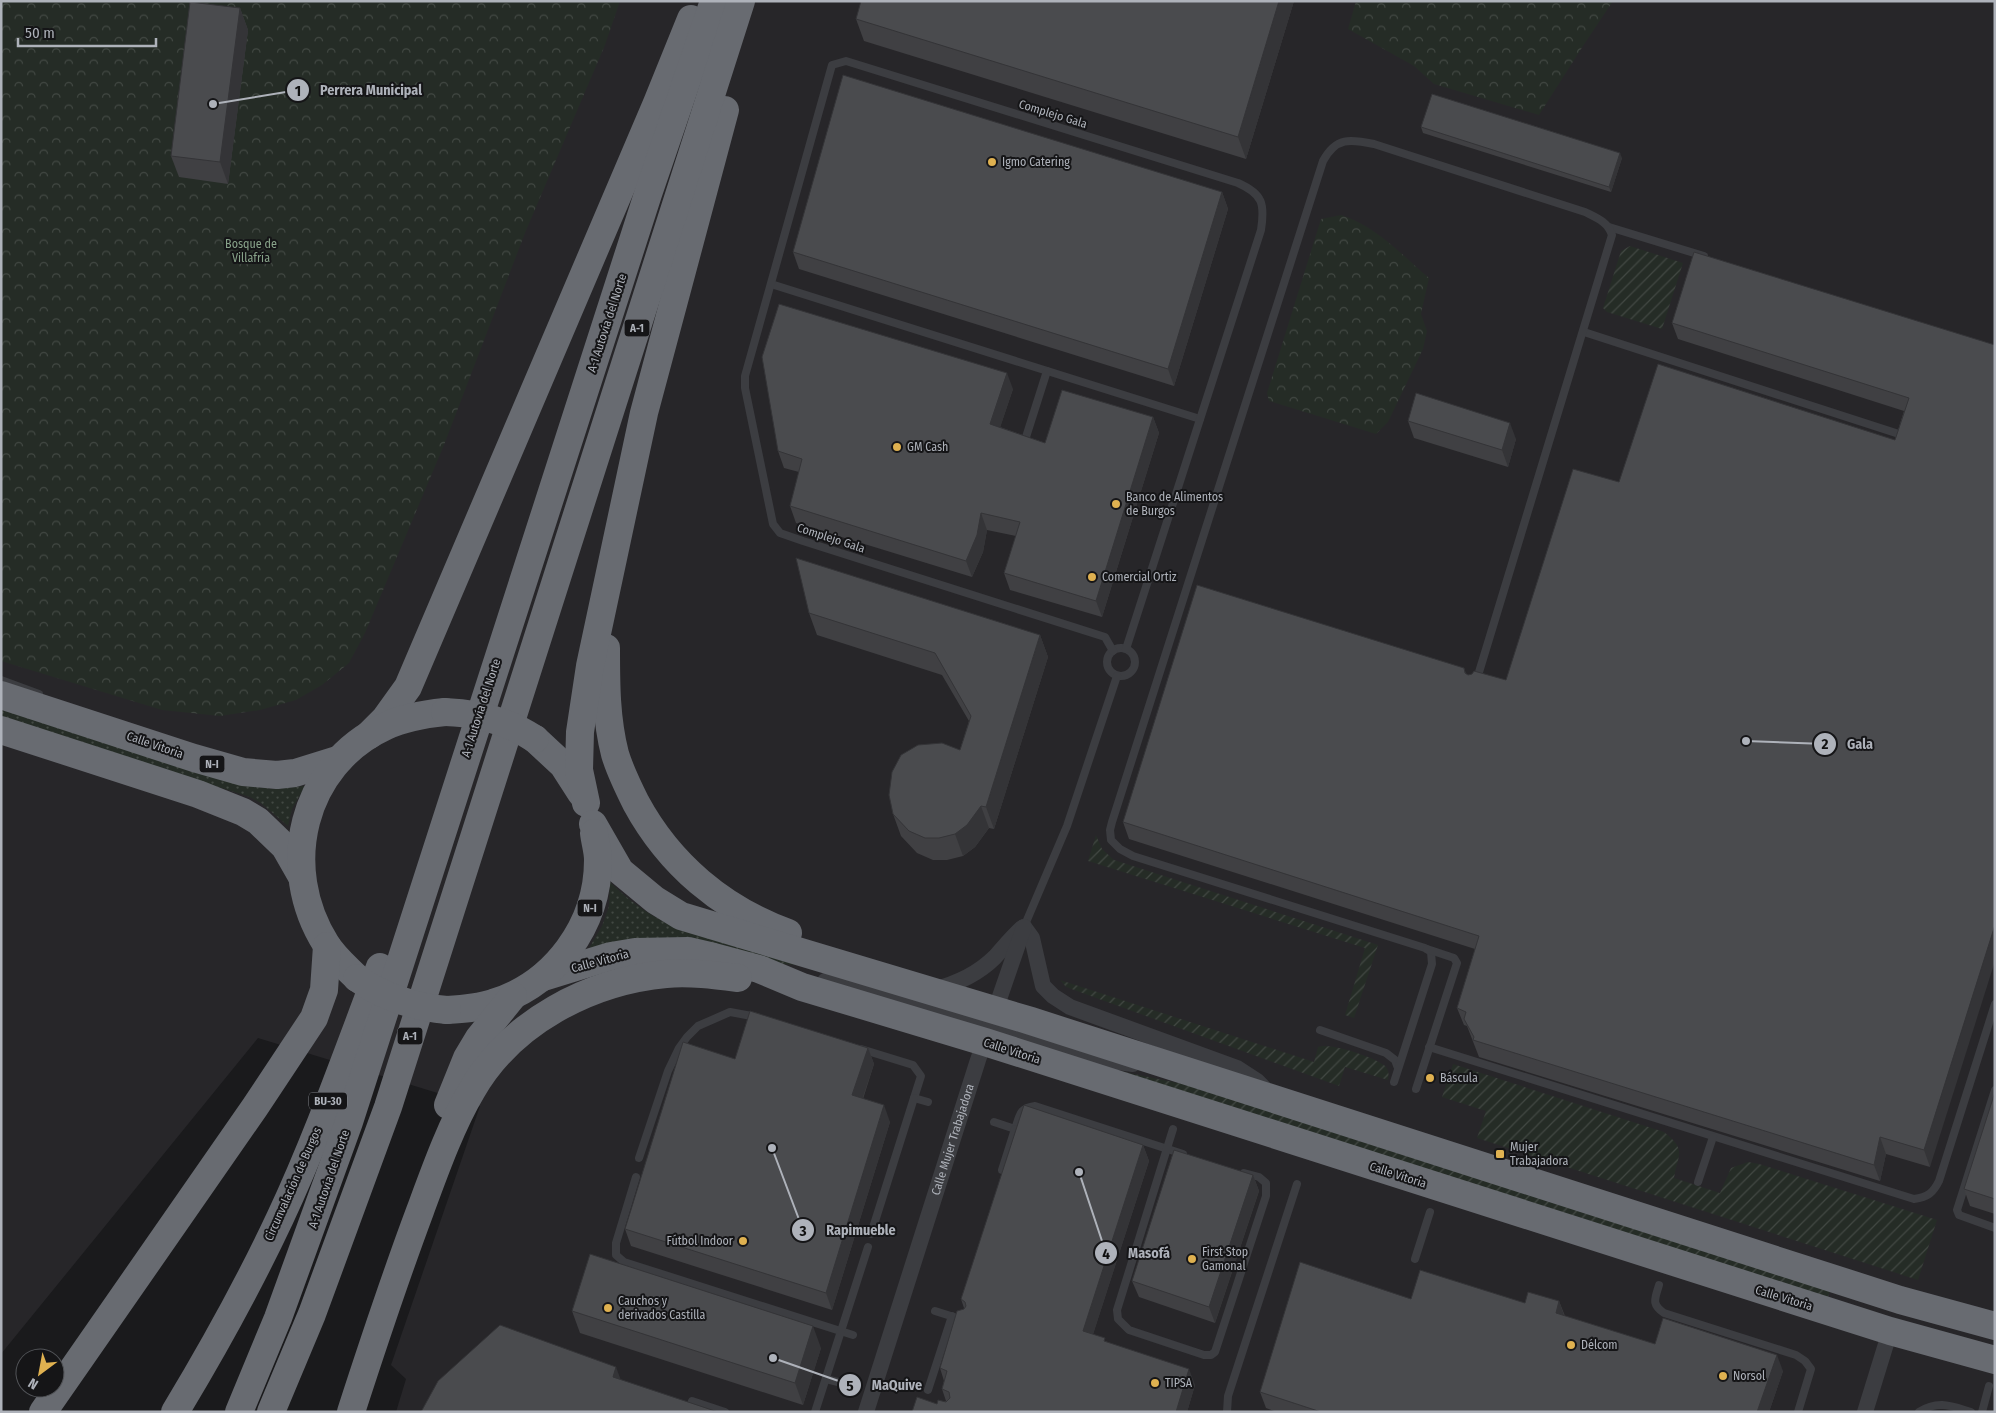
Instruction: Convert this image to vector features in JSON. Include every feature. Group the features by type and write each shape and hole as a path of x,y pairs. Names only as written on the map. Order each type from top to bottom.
{"highway":[{"path":"369,735 384,719 408,687 699,1"},
{"name":"A-1 Autovía del Norte","path":"239,1412 278,1318 343,1140 648,194 714,1"},
{"name":"A-1","path":"271,1412 312,1314 388,1107 741,1"},
{"path":"757,1 731,87 644,413 590,666 581,718 579,770 589,813 620,871 655,900 681,916 996,1010 1860,1288 1932,1310 1995,1326"},
{"path":"644,413 627,496 606,649 606,709 614,751 629,789 646,821 667,851 688,874 708,890 772,928 825,947 888,965 924,989"},
{"name":"Calle Vitoria","path":"1,695 77,715 228,769 258,774 295,773 340,759"},
{"name":"N-I","path":"445,712 476,715 515,727 535,739 572,776 589,813 598,858 596,886 588,915 578,937 564,956 543,977 512,996 480,1006 448,1010 423,1007 402,1002 380,993 357,978 327,946 314,923 304,894 301,875 301,843 310,807 322,783 340,759 369,735 400,720 421,715 445,712"},
{"name":"N-I","path":"1,730 225,804 243,812 258,821 285,847 301,875"},
{"name":"Circunvalación de Burgos","path":"175,1412 224,1327 280,1218 346,1056 386,951 458,779"},
{"path":"43,1412 314,1018 324,990 327,946"},
{"name":"Calle Vitoria","path":"543,977 612,956 635,952 688,951 759,969 802,987 984,1042 1890,1331 1995,1360"},
{"path":"393,1283 435,1173 472,1090 493,1060 535,1022 592,990 625,980 666,974 698,973 802,987"},
{"path":"351,1412 393,1283 423,1174 461,1072 479,1038 512,996"},
{"path":"1860,1288 1882,1312 1890,1331 1901,1322 1913,1320 1995,1340"}],"street":[{"path":"924,989 950,986 981,969 1024,927 1032,938 1037,967 1044,986 1053,996 1070,1007 1237,1068 1257,1081 1278,1101"},
{"name":"Calle Mujer Trabajadora","path":"866,1412 984,1042 1024,927"},
{"name":"Calle Vitoria","path":"802,987 822,980 961,1020 974,1022 983,1020 996,1010"},
{"path":"984,1042 1002,1033 1013,1032 1110,1061 1127,1064 1161,1062"},
{"path":"1865,1412 1890,1331"}],"lane":[{"name":"Complejo Gala","path":"1113,651 1105,637 780,533 773,524 745,388 745,376 832,65 840,62 856,64 1238,183 1253,191 1261,199 1264,212 1261,230 1126,649"},
{"path":"1416,1089 1458,963 1454,958 1133,856 1110,840 1110,830 1323,161 1329,150 1339,143 1353,139 1374,144 1585,212 1610,227 1713,259"},
{"path":"1474,686 1609,250 1612,235 1610,227"},
{"path":"771,284 1200,419"},
{"path":"1584,332 1902,435"},
{"path":"1026,436 1046,371"},
{"path":"1122,648 1126,649 1135,660 1134,668 1127,675 1117,676 1110,672 1107,658 1113,651 1122,648"},
{"path":"1024,927 1067,826 1117,676"},
{"path":"1,680 44,696"},
{"path":"106,773 162,784"},
{"path":"1394,1082 1432,964 1430,952 1425,948"},
{"path":"1429,1048 1914,1200 1925,1198 1933,1193 1939,1181 1995,1004"},
{"path":"639,1158 668,1071 678,1048 687,1037 698,1026 730,1012 765,1019"},
{"path":"1320,1030 1386,1052 1395,1060 1398,1068"},
{"path":"849,1045 913,1065 921,1076 870,1234"},
{"path":"1995,1090 1957,1210 1959,1215 1964,1218 1995,1228"},
{"path":"914,1098 928,1102"},
{"path":"1002,1170 1022,1110 1026,1107 1035,1106 1194,1157"},
{"path":"994,1122 1015,1128"},
{"path":"1173,1128 1120,1296 1117,1310 1118,1319 1128,1330 1204,1355 1211,1355 1218,1348 1266,1196 1266,1183 1263,1180 1240,1172"},
{"path":"1698,1182 1713,1137"},
{"path":"636,1177 616,1243 616,1255 624,1262 853,1335"},
{"path":"1227,1412 1228,1396 1297,1184"},
{"path":"1415,1258 1430,1212"},
{"path":"815,1412 868,1247"},
{"path":"1659,1285 1655,1303 1657,1308 1664,1313 1796,1355 1806,1360 1812,1369 1798,1412"},
{"path":"935,1311 966,1321"},
{"path":"928,1390 952,1316"},
{"path":"826,1379 838,1382"},
{"path":"1982,1412 1989,1386"},
{"path":"692,1401 725,1412"},
{"path":"1919,1412 1932,1404 1971,1412"}],"shaded area":[{"path":"1,1 1995,1 1995,1412 396,1412 406,1379 391,1365 480,1106 258,1038 1,1354"}],"green space":[{"name":"Bosque de Villafría","path":"1,1 620,1 605,45 525,233 444,445 365,633 349,663 322,685 296,700 260,710 220,716 162,710 1,661"},
{"path":"1356,1 1613,1 1539,115 1434,84 1414,66 1348,29"},
{"path":"1341,215 1366,226 1399,251 1429,278 1421,314 1427,331 1423,349 1388,422 1376,434 1269,401 1267,393 1321,219"},
{"path":"1630,246 1683,263 1662,329 1607,312 1603,308 1621,251"},
{"path":"1,707 249,786 274,789 305,786 292,809 288,826 262,804 250,797 1,718"},
{"path":"1096,835 1102,849 1114,860 1378,945 1354,1018 1345,1015 1365,948 1088,861"},
{"path":"610,882 637,905 668,924 810,966 588,950 602,926 609,906"},
{"path":"1060,980 1314,1062 1318,1047 1324,1046 1351,1051 1384,1065 1387,1068 1388,1080 1345,1067 1339,1086 1066,987"},
{"path":"1453,1064 1664,1132 1676,1143 1678,1148 1679,1158 1674,1178 1720,1193 1731,1168 1748,1162 1937,1220 1918,1280 1477,1138 1486,1111 1442,1097"},
{"path":"1119,1071 1193,1086 1830,1291 1827,1300"}],"building":[{"path":"861,1 1279,1 1238,137 856,19"},
{"path":"190,2 240,8 220,162 171,156"},
{"path":"843,75 1222,192 1168,369 793,252"},
{"path":"1432,94 1620,153 1609,187 1421,127"},
{"path":"1694,252 1995,345 1995,925 1924,1150 1880,1137 1874,1165 1473,1040 1474,1037 1464,1019 1466,1012 1457,1008 1479,936 1123,822 1197,585 1464,668 1465,673 1468,675 1474,671 1506,680 1573,469 1619,482 1658,364 1895,440 1909,398 1672,323"},
{"name":"GM Cash","path":"779,304 1007,373 990,424 1045,443 1062,390 1153,417 1096,601 1004,573 1020,522 981,513 977,535 966,561 790,506 802,459 778,451 762,357"},
{"path":"1416,393 1510,423 1502,450 1408,421"},
{"path":"796,558 1040,635 986,807 981,806 967,825 955,834 939,838 925,838 909,831 893,814 889,795 892,772 901,755 918,745 942,743 960,750 971,716 935,653 809,613"},
{"path":"750,1011 868,1048 852,1095 884,1105 826,1293 625,1229 683,1042 735,1059"},
{"path":"1995,1092 1995,1199 1964,1189"},
{"path":"1024,1105 1143,1145 1083,1331 1105,1338 1104,1341 1189,1369 1176,1412 912,1412 917,1397 937,1404 938,1400 946,1402 950,1398 949,1392 942,1389 947,1371 940,1368 957,1311 964,1309 966,1306 965,1302 961,1299"},
{"path":"1174,1150 1253,1175 1209,1307 1132,1281"},
{"path":"590,1254 813,1326 795,1383 572,1311"},
{"path":"1300,1262 1411,1299 1420,1270 1525,1303 1528,1292 1559,1301 1556,1313 1655,1344 1663,1318 1777,1355 1757,1412 1321,1412 1260,1392"},
{"path":"500,1325 616,1367 613,1377 718,1412 421,1412 438,1381"}],"place":[{"name":"Perrera Municipal","path":"213,104"},
{"name":"Igmo Catering","path":"992,162"},
{"name":"GM Cash","path":"897,447"},
{"name":"Banco de Alimentos de Burgos","path":"1116,504"},
{"name":"Comercial Ortiz","path":"1092,577"},
{"name":"Gala","path":"1746,741"},
{"name":"Báscula","path":"1430,1078"},
{"name":"Rapimueble","path":"772,1148"},
{"name":"Mujer Trabajadora","path":"1500,1154"},
{"name":"Masofá","path":"1079,1172"},
{"name":"Fútbol Indoor","path":"743,1241"},
{"name":"First Stop Gamonal","path":"1192,1259"},
{"name":"Cauchos y derivados Castilla","path":"608,1308"},
{"name":"Délcom","path":"1571,1345"},
{"name":"MaQuive","path":"773,1358"},
{"name":"Norsol","path":"1723,1376"},
{"name":"TIPSA","path":"1155,1383"}]}
